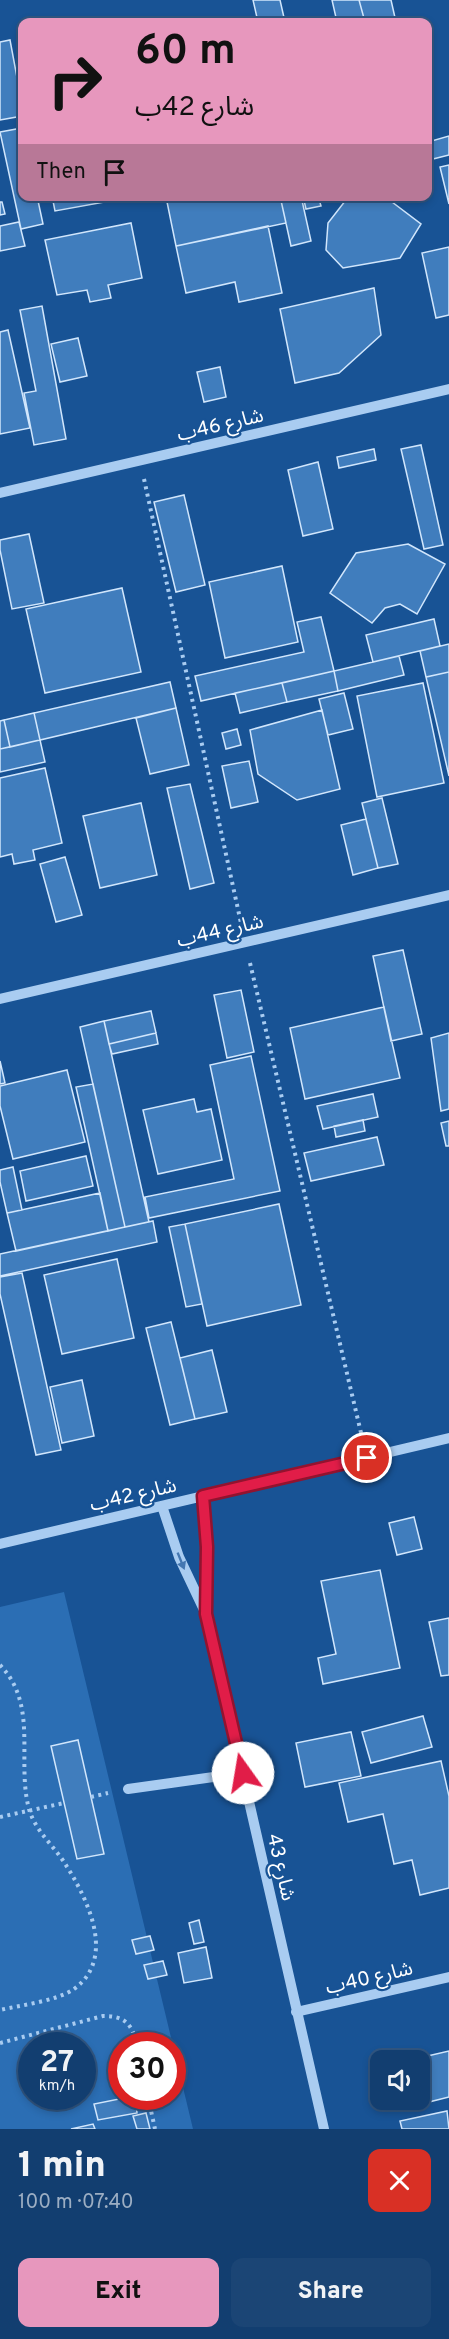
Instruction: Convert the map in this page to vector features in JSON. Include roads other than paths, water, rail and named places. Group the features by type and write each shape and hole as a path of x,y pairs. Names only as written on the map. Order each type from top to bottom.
{"street":[{"name":"شارع 46ب","path":"0,493 449,389"},
{"name":"شارع 44ب","path":"0,999 449,895"},
{"name":"شارع 42ب","path":"0,1544 449,1438"},
{"name":"شارع 43","path":"203,1496 207,1570 206,1614"},
{"name":"شارع 43","path":"162,1506 179,1557 206,1614 324,2129"},
{"path":"128,1789 243,1773"},
{"name":"شارع 40ب","path":"297,2012 449,1977"}]}
